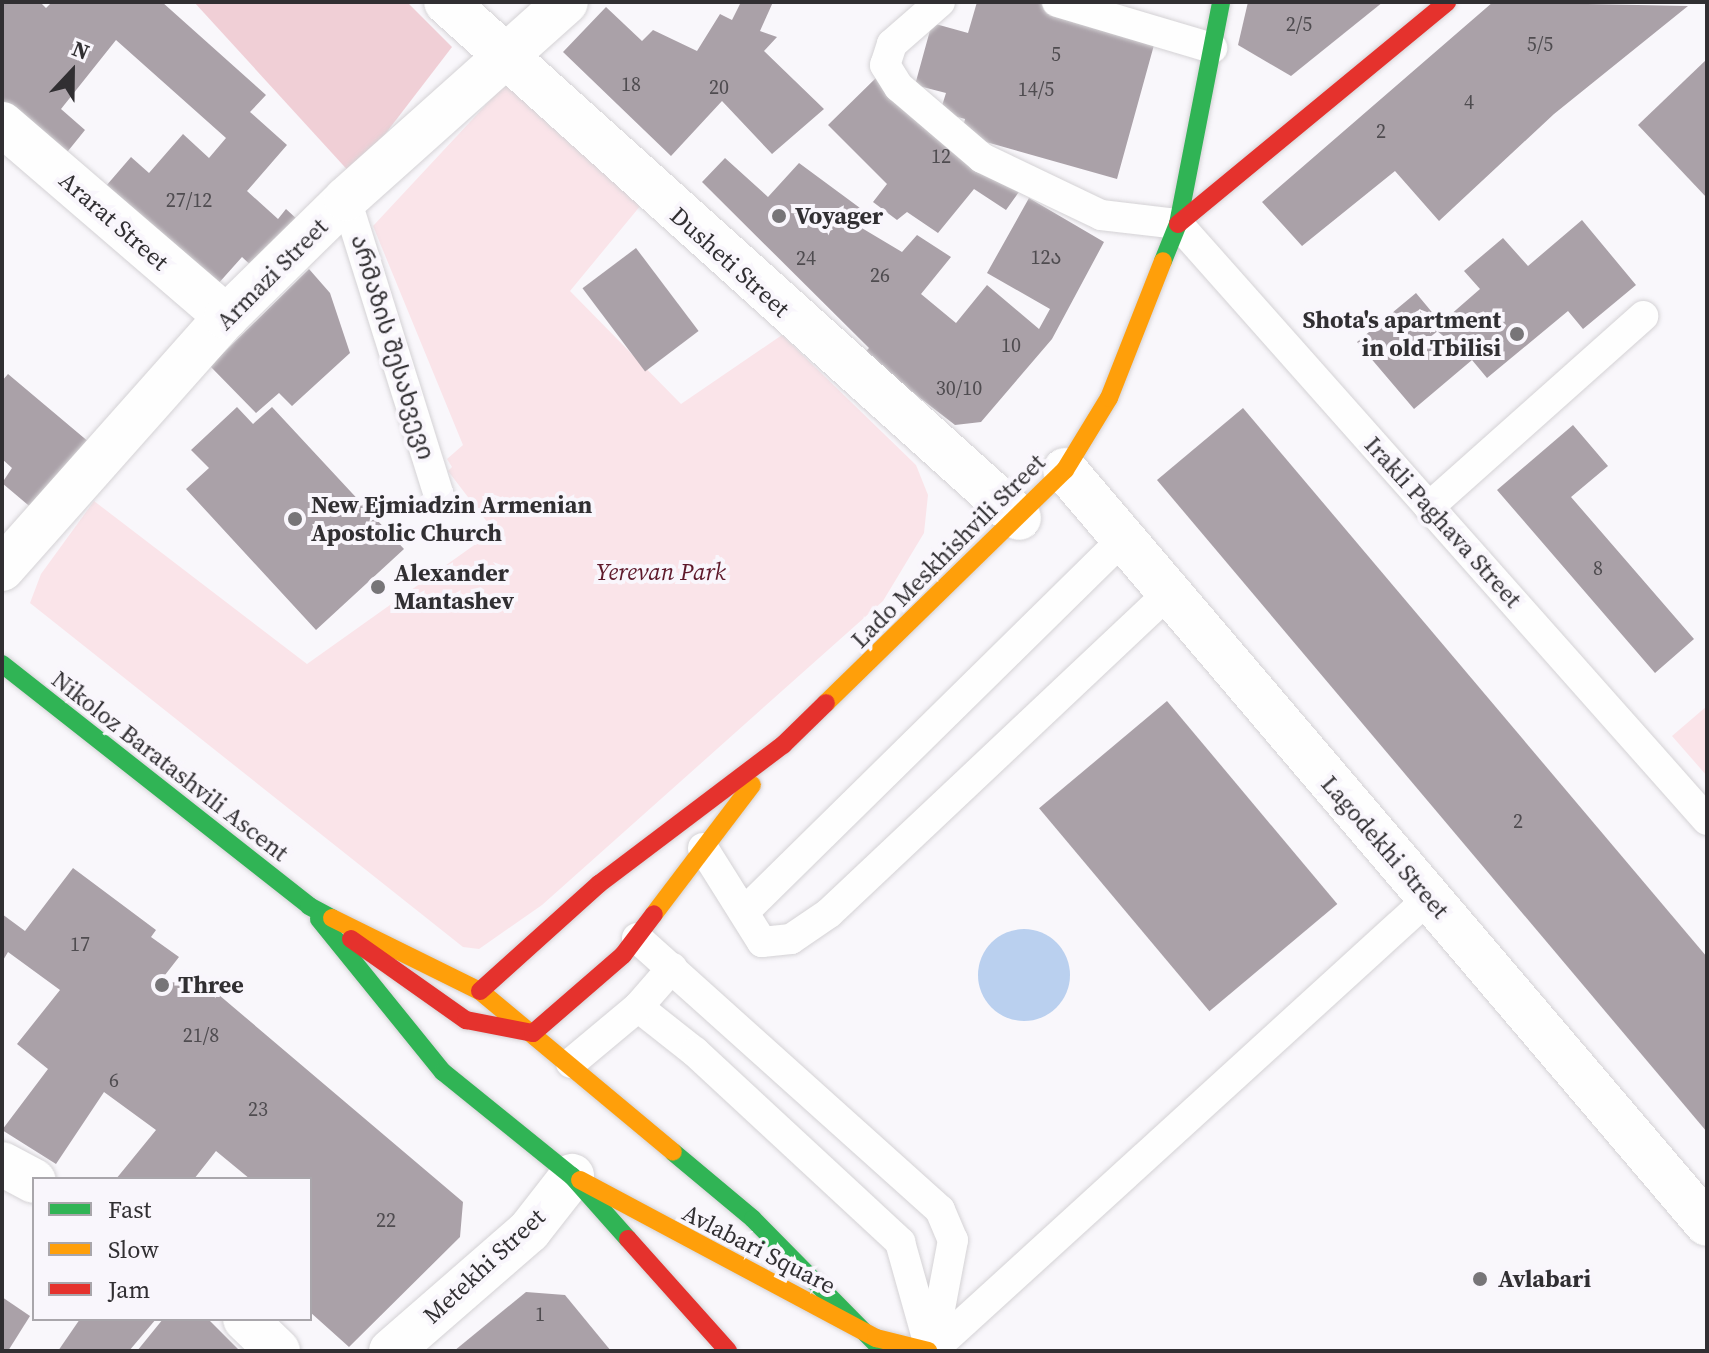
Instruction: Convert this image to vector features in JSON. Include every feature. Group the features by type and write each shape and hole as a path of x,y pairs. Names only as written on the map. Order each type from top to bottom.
{"street":[{"name":"Dusheti Street","path":"446,2 502,56 1019,518"},
{"name":"Armazi Street","path":"2,569 226,317 346,199 502,56 566,2"},
{"name":"Lado Meskhishvili Street","path":"480,991 619,867 783,745 1065,470 1109,398 1178,224 1221,2"},
{"path":"1178,224 1447,2"},
{"name":"Ararat Street","path":"2,124 226,317"},
{"name":"Lagodekhi Street","path":"1065,470 1121,541 1707,1224"},
{"name":"Nikoloz Baratashvili Ascent","path":"2,664 309,906 480,991 626,1106 880,1345"},
{"name":"Lado Meskhishvili Street","path":"533,1033 577,1000 637,938 783,745"},
{"path":"309,906 466,1020 533,1033"},
{"name":"Nikoloz Baratashvili Ascent","path":"309,906 443,1072 572,1176"},
{"path":"2,1164 32,1180"},
{"path":"572,1176 728,1351"},
{"name":"Avlabari Square","path":"572,1176 880,1345 931,1351"},
{"name":"Metekhi Street","path":"391,1351 529,1231 572,1176"},
{"path":"247,1321 278,1351"}],"lane":[{"path":"940,2 892,44 885,65 899,87 982,158 1101,215 1178,224"},
{"path":"1057,2 1212,48"},
{"name":"არმაზის შესახვევი","path":"346,199 439,495"},
{"name":"Irakli Paghava Street","path":"1178,224 1707,820"},
{"path":"1429,507 1643,316"},
{"path":"744,912 1121,541"},
{"path":"703,848 762,942 775,942 829,913 1168,594"},
{"path":"931,1351 1429,898"},
{"path":"637,938 940,1210 953,1240 931,1351"},
{"path":"571,1063 638,1007 672,968"},
{"path":"638,1007 900,1242 931,1351"}],"green space":[{"name":"Yerevan Park","path":"511,78 641,205 570,291 681,404 782,335 916,465 928,495 924,533 883,601 542,905 479,949 463,947 30,603 41,574 94,501 307,664 494,531 448,471 452,467 447,459 463,445 373,226"},
{"path":"1707,706 1707,776 1672,736"}],"shaded area":[{"path":"194,2 407,2 452,47 353,176"}],"water":[{"path":"1024,929 1042,932 1057,942 1067,957 1070,975 1067,993 1057,1008 1042,1018 1024,1021 1006,1018 991,1008 981,993 978,975 981,957 991,942 1006,932"}],"building":[{"path":"2,2 40,2 46,8 52,2 162,2 266,95 250,112 287,145 247,191 278,219 286,209 299,221 256,270 242,257 217,285 106,186 131,157 149,173 183,134 209,158 226,138 116,40 61,109 85,130 64,156 2,101"},
{"path":"741,2 773,2 760,31 777,37 764,51 824,109 772,154 722,101 671,156 563,52 606,7 642,41 653,30 697,51 720,14 732,20"},
{"path":"977,2 1039,2 1154,45 1117,179 961,135 965,119 940,112 946,93 915,85 932,23 968,33"},
{"path":"1248,2 1383,2 1291,76 1238,45"},
{"path":"1493,2 1688,6 1554,114 1439,221 1395,171 1302,246 1262,202"},
{"path":"1707,59 1707,198 1638,125"},
{"path":"880,74 1021,189 1006,210 974,189 938,233 907,212 897,220 873,202 887,184 828,125"},
{"path":"725,158 768,197 799,163 860,208 850,221 902,252 917,235 951,257 921,294 956,323 987,285 1039,329 1050,309 987,273 1029,198 1104,242 1052,339 981,422 955,425 863,354 869,348 702,182"},
{"path":"1582,220 1636,285 1583,329 1568,311 1487,378 1472,360 1414,409 1357,342 1416,293 1441,323 1480,289 1464,271 1503,238 1528,266"},
{"path":"636,248 699,331 645,371 582,288"},
{"path":"309,269 330,293 350,353 292,406 279,393 256,413 210,366"},
{"path":"8,374 90,443 34,510 2,483 12,468 2,459 2,381"},
{"name":"New Ejmiadzin Armenian Apostolic Church","path":"237,407 253,424 272,407 404,549 316,630 186,489 209,468 191,450"},
{"path":"1243,408 1707,957 1707,1132 1157,480"},
{"path":"1573,425 1608,466 1571,497 1694,639 1655,673 1497,490"},
{"path":"1167,701 1337,904 1209,1011 1039,808"},
{"path":"73,868 156,930 151,937 179,957 165,975 188,992 199,978 463,1202 460,1237 349,1347 312,1314 312,1177 248,1177 216,1151 196,1177 118,1177 156,1130 104,1092 56,1164 2,1130 48,1069 17,1044 60,990 8,952 2,962 2,914 25,931"},
{"path":"526,1292 565,1295 611,1351 454,1351"},
{"path":"2,1297 30,1316 8,1351 2,1351"},
{"path":"79,1321 154,1321 129,1351 58,1351"},
{"path":"161,1321 210,1321 240,1351 137,1351"}],"traffic: fast":[{"path":"1163,261 1178,224 1221,2"},
{"path":"2,664 309,906 332,918"},
{"path":"319,919 443,1072 572,1176 628,1239"},
{"path":"673,1152 753,1219 883,1351"}],"traffic: slow":[{"path":"826,703 1065,470 1109,398 1163,261"},
{"path":"654,914 752,785"},
{"path":"332,918 480,991 673,1152"},
{"path":"580,1180 876,1338 928,1351"}],"traffic: jam":[{"path":"1178,224 1447,2"},
{"path":"480,991 599,884 783,745 826,703"},
{"path":"351,939 466,1020 533,1033 623,955 654,914"},
{"path":"628,1239 728,1351"}],"place":[{"name":"Voyager","path":"779,216"},
{"name":"Shota's apartment in old Tbilisi","path":"1517,334"},
{"name":"New Ejmiadzin Armenian Apostolic Church","path":"295,519"},
{"name":"Alexander Mantashev","path":"378,587"},
{"name":"Three","path":"162,985"},
{"name":"Avlabari","path":"1480,1279"}]}
